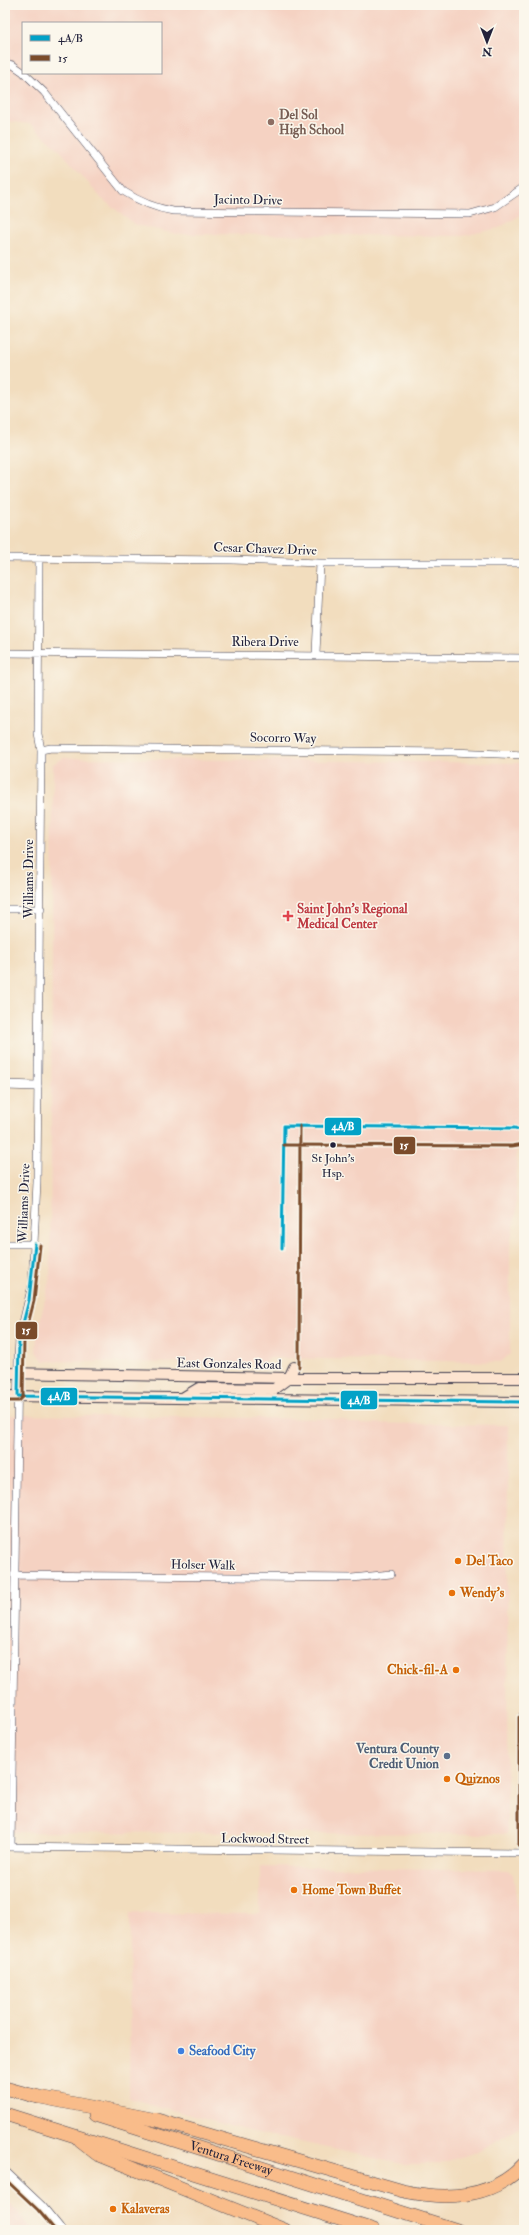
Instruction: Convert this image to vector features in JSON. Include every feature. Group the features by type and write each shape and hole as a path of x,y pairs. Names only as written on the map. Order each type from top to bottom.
{"highway":[{"name":"Ventura Freeway","path":"5,2088 457,2230"},
{"path":"30,2095 157,2120 402,2191 435,2197 451,2198 486,2189 504,2180 524,2164"},
{"name":"Ventura Freeway","path":"5,2114 374,2230"},
{"path":"71,2134 97,2154 284,2230"}],"main road":[{"path":"184,1398 199,1388 274,1389 289,1378 294,1367"},
{"name":"East Gonzales Road","path":"5,1373 289,1378 524,1378"},
{"path":"5,1396 524,1402"},
{"path":"524,1717 524,1846"}],"street":[{"name":"Jacinto Drive","path":"5,63 13,65 22,72"},
{"name":"Jacinto Drive","path":"25,74 44,92 124,191 138,201 155,208 173,211 470,214 495,207 524,187"},
{"name":"Cesar Chavez Drive","path":"5,558 232,560 320,563 524,562"},
{"name":"Williams Drive","path":"8,1847 19,1339 30,1295 34,1244 41,909 41,750 38,734 39,558"},
{"path":"316,654 320,563"},
{"name":"Ribera Drive","path":"5,653 316,654 524,658"},
{"name":"Socorro Way","path":"41,750 58,748 444,752 524,755"},
{"path":"5,909 41,909"},
{"path":"5,1085 37,1086"},
{"path":"5,1244 34,1244"},
{"name":"Holser Walk","path":"14,1575 352,1578 391,1574"},
{"name":"Lockwood Street","path":"8,1847 524,1853"},
{"path":"5,2172 62,2230"}],"shaded area":[{"name":"Del Sol High School","path":"5,5 524,5 524,213 499,228 463,236 176,234 136,225 102,199 58,148 30,124 5,121"},
{"name":"Saint John's Regional Medical Center","path":"63,758 524,763 524,1068 517,1110 516,1214 510,1244 510,1354 501,1362 269,1358 263,1364 44,1361 36,1352 37,1334 50,1278 53,764"},
{"path":"5,1415 341,1419 352,1423 508,1425 507,1834 5,1832"},
{"path":"260,1866 508,1870 513,1874 522,1939 520,2127 474,2153 438,2164 402,2164 240,2129 129,2098 130,1913 260,1914"},
{"path":"5,2198 33,2230 5,2230"}],"transit line":[{"name":"4A/B","path":"282,1249 284,1126 515,1128 524,1132"},
{"name":"15","path":"299,1367 300,1126"},
{"name":"15","path":"284,1145 512,1146 524,1144"},
{"name":"4A/B","path":"35,1244 29,1300 19,1339 18,1396 524,1402"},
{"name":"15","path":"5,1401 19,1401 23,1397 24,1340 34,1301 40,1245"},
{"name":"15","path":"519,1717 519,1846"},
{"path":"524,1717 524,1846"},
{"name":"15","path":"5,2179 38,2210 55,2230"}],"place":[{"name":"Del Sol High School","path":"271,122"},
{"name":"Saint John's Regional Medical Center","path":"288,916"},
{"name":"St John's Hsp.","path":"333,1145"},
{"name":"Del Taco","path":"458,1561"},
{"name":"Wendy's","path":"452,1593"},
{"name":"Chick-fil-A","path":"456,1670"},
{"name":"Ventura County Credit Union","path":"447,1756"},
{"name":"Quiznos","path":"447,1779"},
{"name":"Home Town Buffet","path":"294,1890"},
{"name":"Seafood City","path":"181,2051"},
{"name":"Kalaveras","path":"113,2209"}]}
